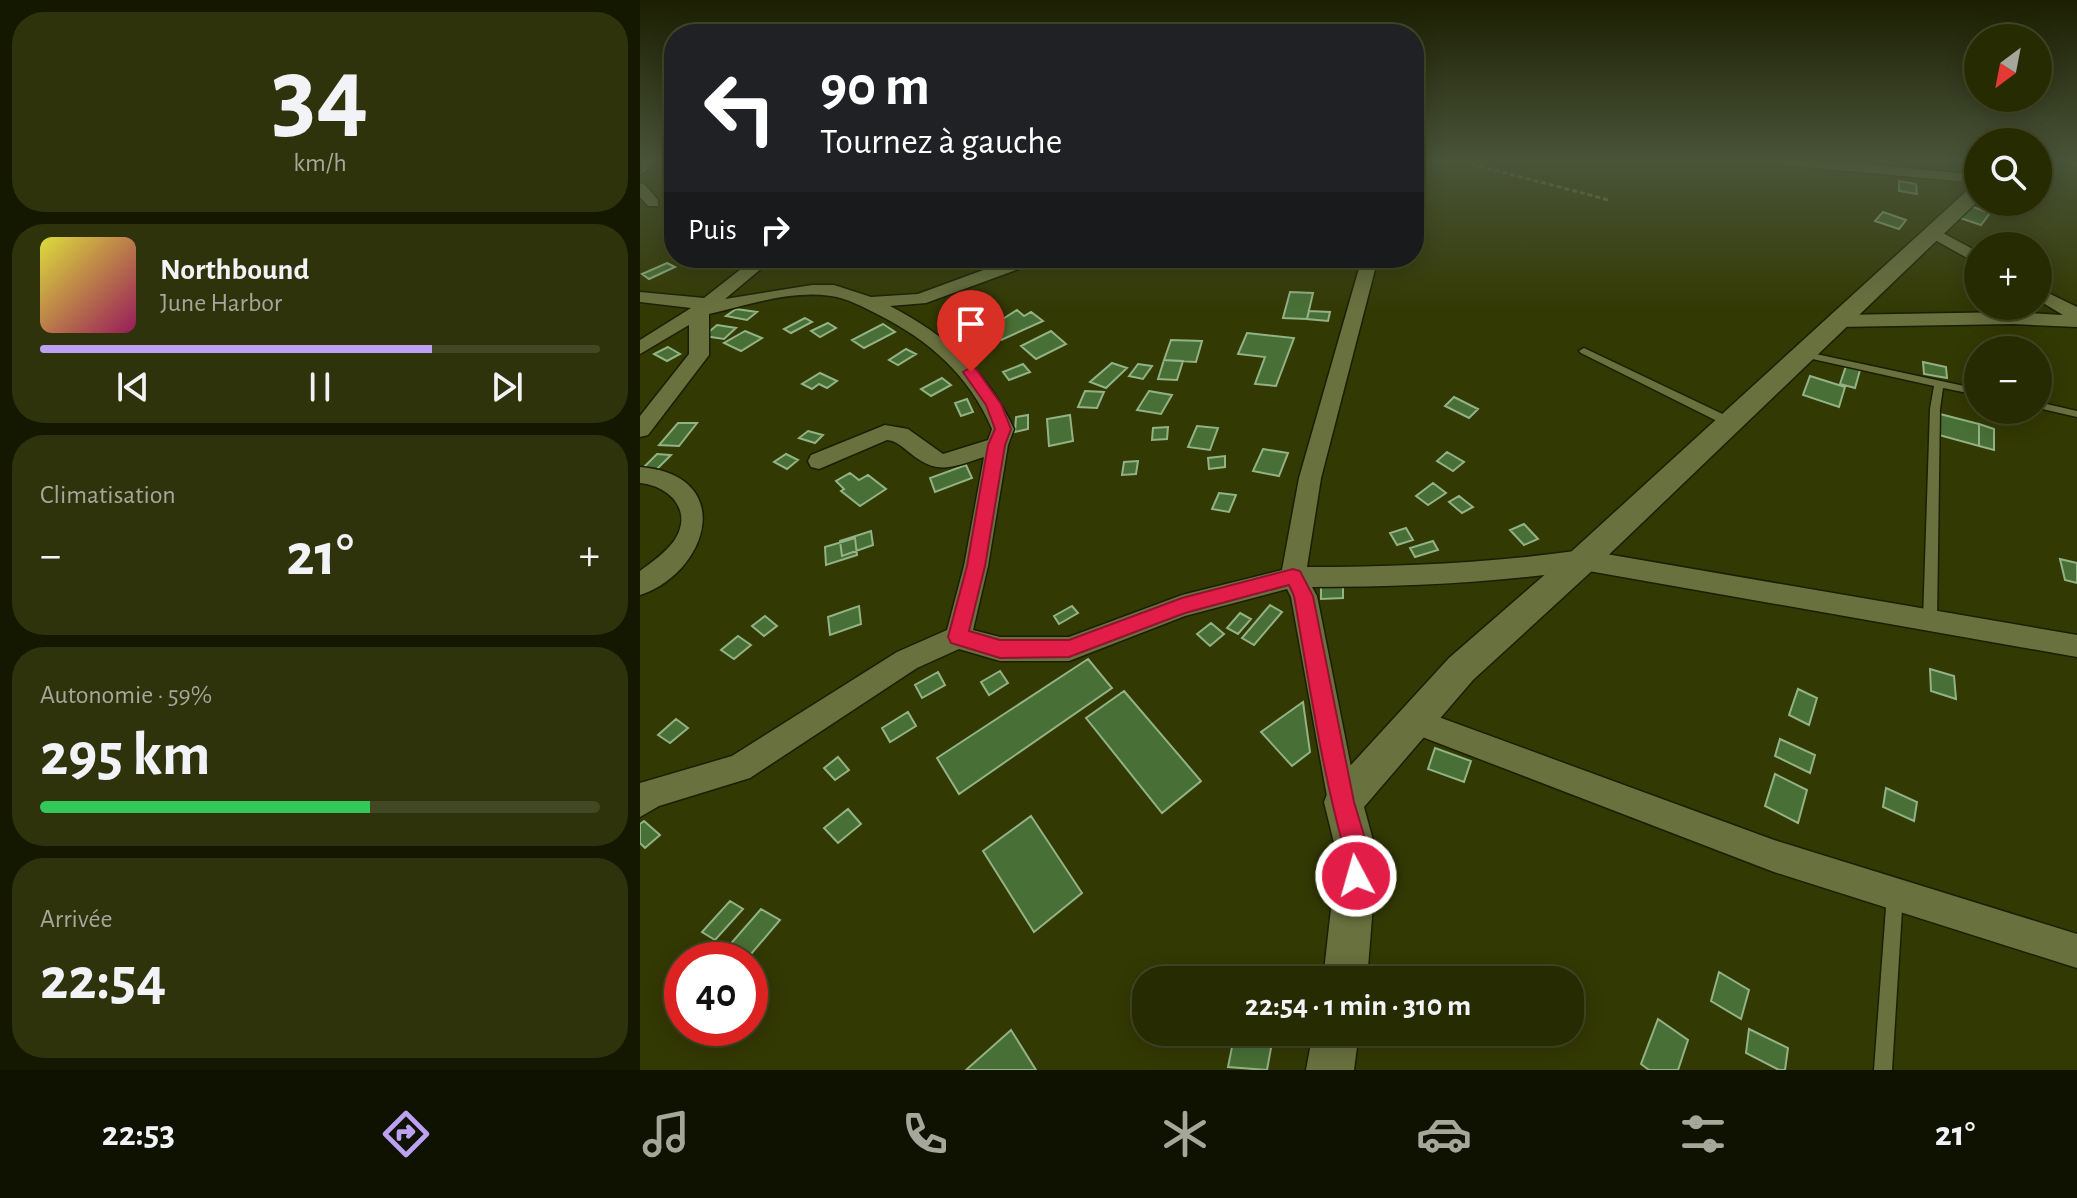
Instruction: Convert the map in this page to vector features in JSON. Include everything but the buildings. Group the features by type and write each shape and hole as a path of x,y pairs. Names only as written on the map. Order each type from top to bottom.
{"street":[{"path":"1343,802 1461,669 1583,560 1957,210"},
{"path":"1932,232 1964,251"},
{"path":"640,348 704,307 753,268"},
{"path":"866,302 893,303 920,299 1005,268"},
{"path":"1346,966 1357,855 1343,802 1304,596 1293,577 1310,478 1367,268"},
{"path":"640,297 704,307 788,292 830,290 866,302 908,322 946,347 971,372 994,404 1003,429 997,445 976,566 958,637"},
{"path":"2052,302 2077,318"},
{"path":"640,430 699,355 697,334 704,307"},
{"path":"1837,321 2077,318"},
{"path":"819,461 885,432 900,434 929,457 942,462 997,445"},
{"path":"640,475 667,478 684,489 692,511 689,538 674,559 640,585"},
{"path":"644,796 739,768 907,660 958,637 1000,649 1069,649 1182,606 1293,577 1415,577 1513,570 1583,560 2077,646"},
{"path":"1414,721 1774,856 2077,951"},
{"path":"1330,1070 1334,1046"}],"lane":[{"path":"1584,351 1729,422"},
{"path":"1802,354 1964,389"},
{"path":"1930,621 1935,409 1939,384"},
{"path":"2052,408 2077,414"},
{"path":"1883,1070 1895,894"}],"route":[{"path":"971,372 994,404 1003,429 997,445 976,566 958,637 1000,649 1069,649 1182,606 1293,577 1304,596 1343,802 1357,855 1356,876"}]}
